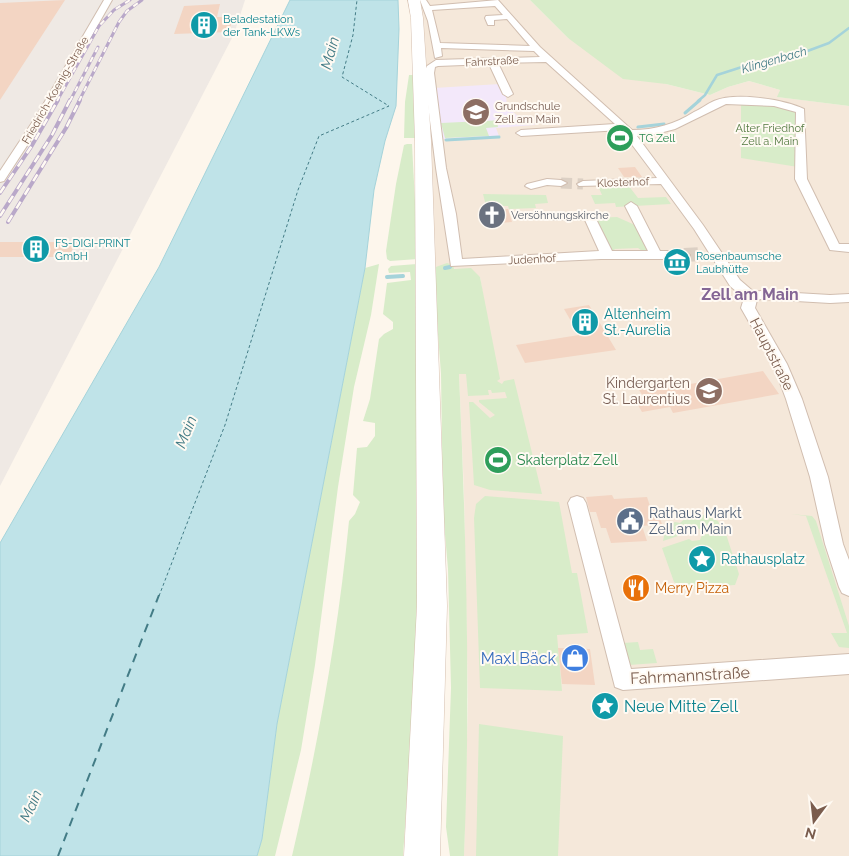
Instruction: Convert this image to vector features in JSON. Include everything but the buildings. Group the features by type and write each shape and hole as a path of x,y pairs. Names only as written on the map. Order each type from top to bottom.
{"main road":[{"path":"414,0 425,62 432,606 422,856"}],"street":[{"name":"Friedrich-Koenig-Straße","path":"0,179 42,115 108,0"},
{"path":"422,0 428,8 436,30 438,59 425,62"},
{"path":"444,0 454,6"},
{"path":"428,8 495,2 548,59 627,130 663,181 709,253 735,283 751,296 849,298"},
{"path":"491,23 489,18 509,17"},
{"path":"436,46 538,49"},
{"name":"Fahrstraße","path":"425,62 548,59"},
{"path":"492,61 508,94"},
{"name":"Judenhof","path":"425,62 431,66 429,73 441,168 450,214 456,263 684,254"},
{"path":"520,133 627,130 654,132 670,129 719,102 779,103 793,106 801,111 801,180 834,247 849,248"},
{"name":"Klosterhof","path":"583,184 663,181"},
{"path":"531,186 547,182 561,183"},
{"path":"631,206 656,256"},
{"path":"556,217 589,216 608,256"},
{"name":"Hauptstraße","path":"751,296 748,308 780,364 796,404 842,545 849,587"},
{"name":"Fahrmannstraße","path":"577,503 624,680 849,664"}],"shaded area":[{"path":"0,0 245,0 234,34 0,486"},
{"path":"419,0 530,0 568,38 666,84 710,95 749,81 780,90 778,97 849,106 849,856 464,856 468,702 464,492 459,374 466,374 486,314 480,277 460,269 433,268 426,60 423,19"},
{"name":"Grundschule Zell am Main","path":"500,84 506,95 507,107 519,117 532,119 535,125 496,128 499,136 441,139 434,88"}],"green space":[{"path":"530,0 849,0 849,106 777,97 780,90 749,81 710,95 666,84 623,79 568,38"},
{"path":"409,75 413,75 415,138 404,138 405,102"},
{"name":"Alter Friedhof Zell a. Main","path":"741,103 786,105 798,112 798,167 741,158"},
{"path":"528,119 497,122 498,127 486,128 489,136 445,138 441,123"},
{"path":"412,144 418,259 390,261 387,259 386,251 396,184 404,145"},
{"path":"628,185 638,198 666,197 671,204 616,207 615,203 595,204 591,195 602,195 598,186"},
{"path":"483,194 546,195 548,203 535,204 536,208 509,209 508,206 500,206 500,209 487,210"},
{"path":"617,217 635,225 648,253 638,248 614,249 619,254 609,254 594,218"},
{"path":"447,263 453,265 454,269 471,268 480,277 500,379 497,381 502,384 504,381 514,379 542,494 490,490 474,485 469,402 473,402 490,418 495,415 479,400 507,398 505,392 492,393 491,390 488,390 489,395 468,396 466,374 459,374 467,615 464,856 450,856 446,827 451,688 448,569 443,511 441,374 433,268"},
{"path":"379,264 371,315 354,387 338,487 315,665 301,750 275,856 257,856 262,839 277,724 365,268"},
{"path":"417,264 421,425 415,683 403,856 292,856 326,689 349,521 355,514 360,502 353,495 357,448 367,447 375,436 375,423 363,421 370,399 379,339 393,329 393,322 383,314 387,283 411,280 410,272 389,273 388,269 391,266"},
{"path":"485,496 559,502 572,573 577,573 588,633 557,635 562,691 480,688 474,518 476,504"},
{"path":"791,514 812,516 816,521 849,626 849,648 839,647 831,633 847,633 806,516"},
{"path":"705,515 718,521 721,527 701,530 690,527 684,530 684,534 663,541 666,527 675,522 680,523 688,516"},
{"path":"725,531 739,574 735,585 683,588 674,582 662,548 689,539 692,541 700,540 702,535"},
{"path":"638,642 640,650 653,649 657,663 629,665 623,643"},
{"path":"479,724 563,736 558,856 476,856"}],"water":[{"name":"Main","path":"290,0 398,0 399,29 396,106 385,141 374,190 365,268 277,724 262,839 257,856 0,856 0,543 159,267"}],"waterway":[{"name":"Klingenbach","path":"705,95 717,75 745,66 794,56 829,43 849,28"},
{"name":"Klingenbach","path":"698,101 704,96"},
{"name":"Klingenbach","path":"685,113 700,100"},
{"name":"Klingenbach","path":"638,127 664,124"},
{"name":"Klingenbach","path":"446,140 499,137"},
{"path":"445,268 450,267"},
{"path":"387,277 403,276"}],"ferry route":[{"path":"159,596 225,425 298,190 319,136 389,106 342,77 353,35 357,0"},
{"path":"58,856 159,595"}],"tunnel":[{"path":"561,183 583,184"},
{"path":"684,255 703,254"}],"railway":[{"path":"57,101 99,26 114,10 130,0"},
{"path":"79,101 119,22 127,11 142,0"},
{"path":"70,101 98,47"},
{"path":"0,193 31,147 58,100"},
{"path":"0,216 52,135 70,100"},
{"path":"8,222 66,128 80,100"}],"place":[{"name":"Beladestation der Tank-LKWs","path":"204,25"},
{"name":"Grundschule Zell am Main","path":"476,112"},
{"name":"TG Zell","path":"620,138"},
{"name":"Versöhnungskirche","path":"492,215"},
{"name":"FS-DIGI-PRINT GmbH","path":"36,249"},
{"name":"Rosenbaumsche Laubhütte","path":"677,262"},
{"name":"Altenheim St.-Aurelia","path":"585,322"},
{"name":"Kindergarten St. Laurentius","path":"709,391"},
{"name":"Skaterplatz Zell","path":"498,460"},
{"name":"Rathaus Markt Zell am Main","path":"630,521"},
{"name":"Rathausplatz","path":"702,559"},
{"name":"Merry Pizza","path":"636,588"},
{"name":"Maxl Bäck","path":"575,658"},
{"name":"Neue Mitte Zell","path":"605,706"}],"district":[{"name":"Zell am Main","path":"750,294"}]}
